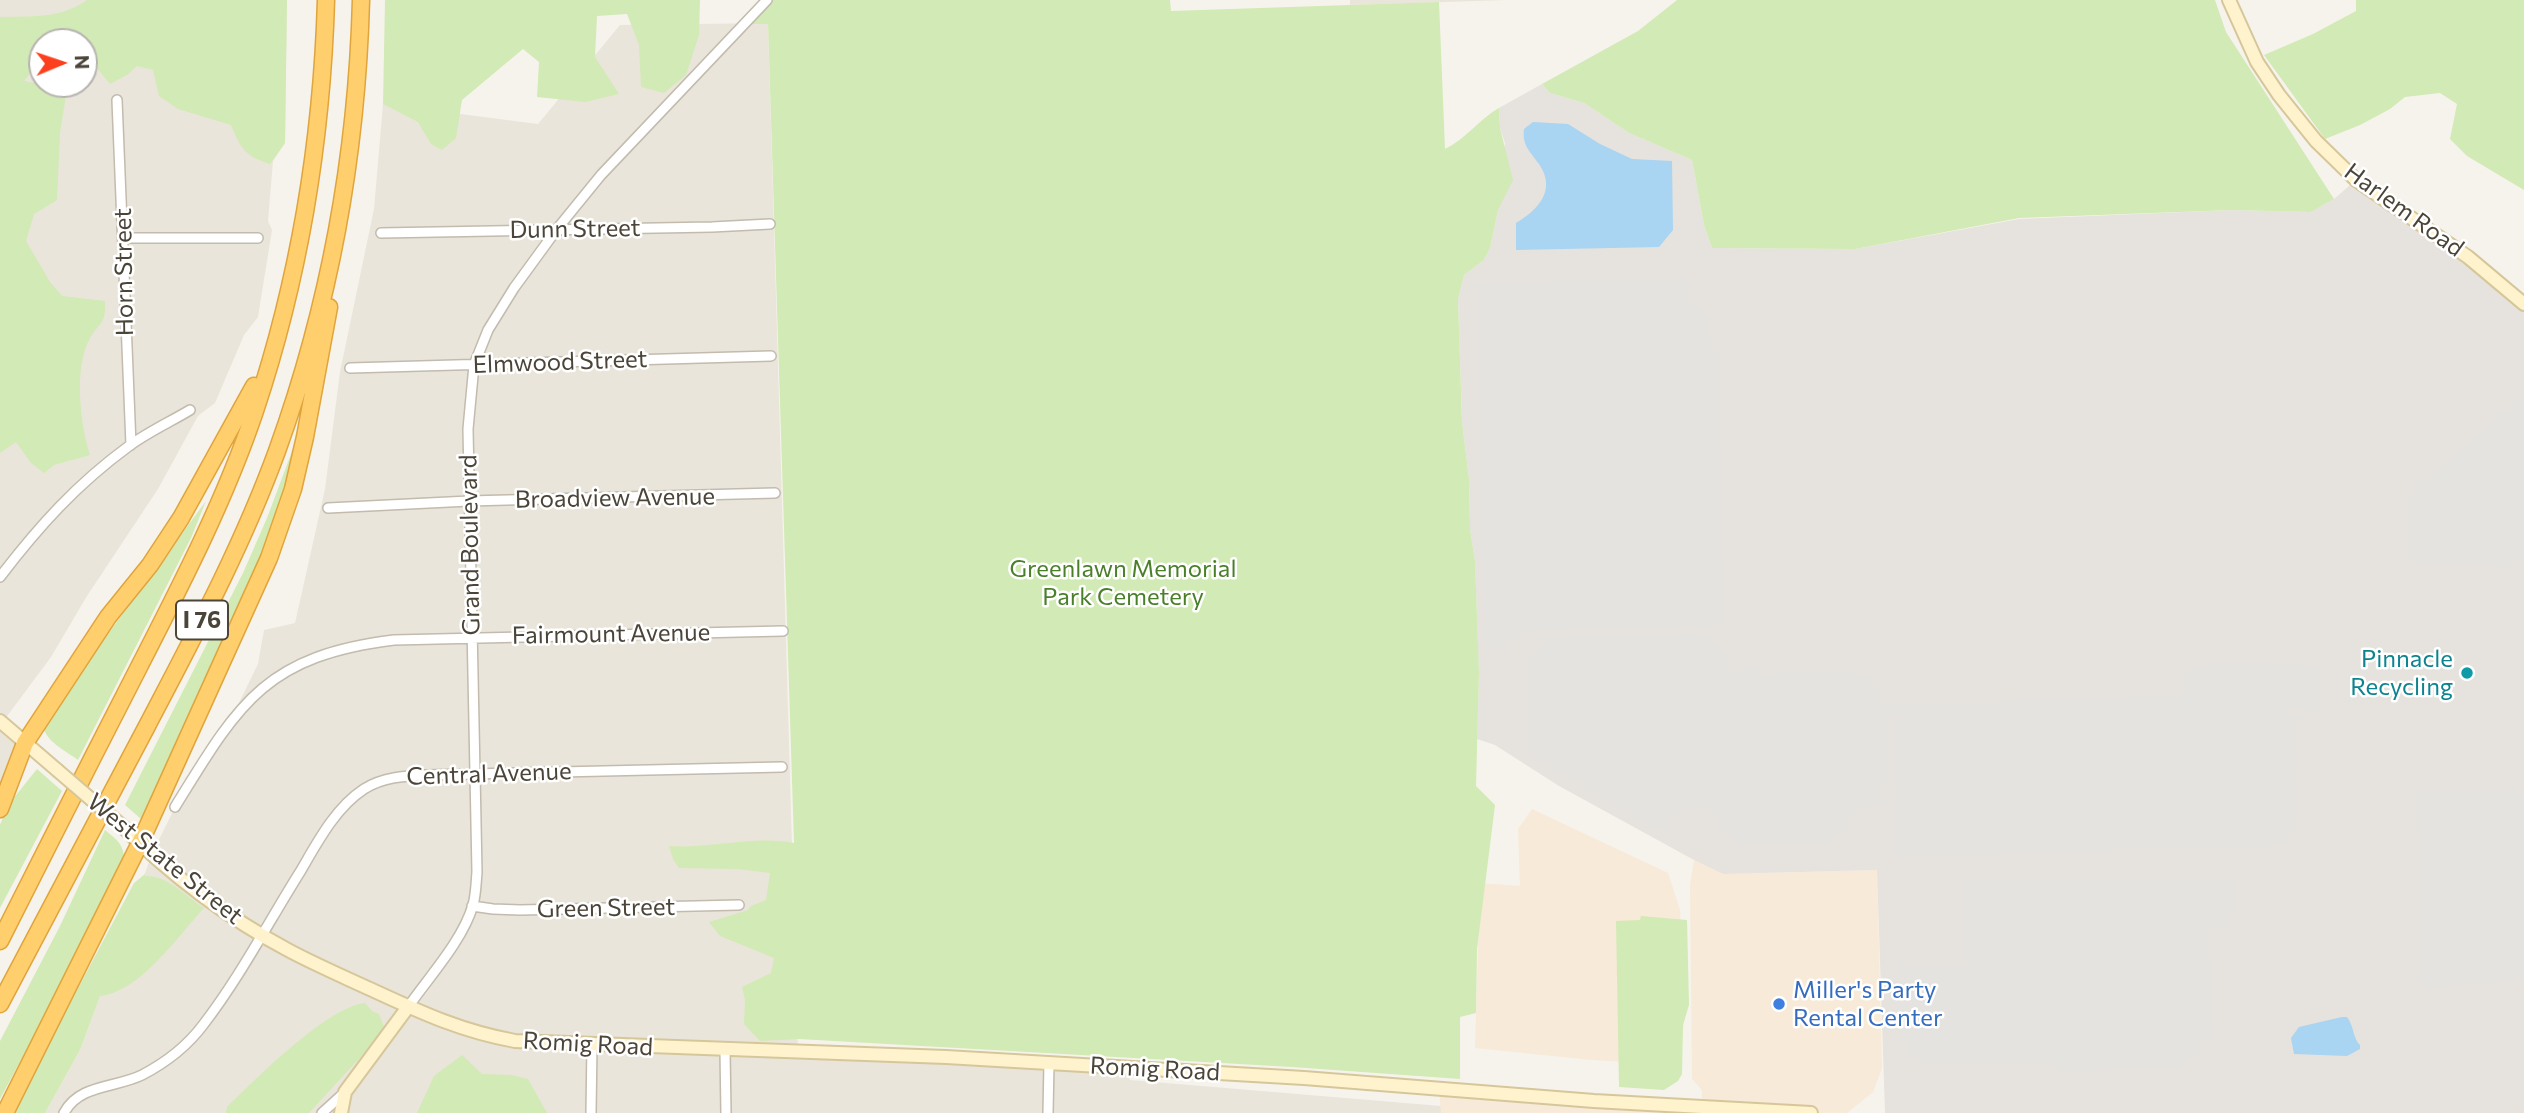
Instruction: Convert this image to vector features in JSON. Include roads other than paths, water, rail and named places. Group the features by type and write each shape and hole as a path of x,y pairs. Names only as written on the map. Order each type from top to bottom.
{"highway":[{"name":"I 76","path":"0,941 198,549 255,411 291,280 312,169 323,70 326,0"},
{"name":"I 76","path":"0,1004 201,623 241,538 277,449 303,371 340,210 353,122 361,0"},
{"path":"5,1113 140,843 270,558 293,489 316,386 331,296 340,210"},
{"path":"0,809 26,743 108,617 150,565 181,518 233,429 274,346"}],"street":[{"name":"Grand Boulevard","path":"322,1113 345,1092 408,1007 458,936 472,906 477,872 468,429 474,365 500,309 557,229 601,175 767,0"},
{"name":"Harlem Road","path":"2229,0 2257,62 2279,95 2316,141 2356,180 2468,257 2524,304"},
{"name":"Horn Street","path":"117,100 131,445"},
{"name":"Dunn Street","path":"381,233 770,224"},
{"path":"124,238 258,238"},
{"name":"Elmwood Street","path":"350,368 771,356"},
{"path":"0,577 56,508 131,445 190,410"},
{"name":"Broadview Avenue","path":"328,508 469,501 775,493"},
{"name":"Fairmount Avenue","path":"175,807 243,706 261,688 290,668 334,650 394,640 783,631"},
{"name":"West State Street","path":"0,721 190,886 261,935 309,961 441,1022 498,1038"},
{"name":"Central Avenue","path":"64,1113 82,1093 140,1076 162,1064 202,1027 228,991 319,841 341,810 364,789 382,780 401,776 782,767"},
{"name":"Green Street","path":"472,906 520,910 740,905"},
{"name":"Romig Road","path":"498,1038 592,1045 946,1057 1304,1078 1586,1100 1811,1113"},
{"path":"591,1113 592,1045"},
{"path":"724,1050 726,1113"},
{"path":"1048,1113 1049,1063"},
{"path":"341,1113 345,1092"}],"water":[{"path":"1533,122 1568,124 1600,144 1632,159 1672,161 1673,230 1659,247 1516,250 1516,223 1538,205 1545,191 1544,173 1524,140 1524,129"},
{"path":"2347,1017 2360,1049 2347,1056 2294,1054 2291,1038 2299,1027"}],"place":[{"name":"Pinnacle Recycling","path":"2467,673"},
{"name":"Miller's Party Rental Center","path":"1779,1004"}],"park label":[{"name":"Greenlawn Memorial Park Cemetery","path":"1123,583"}]}
